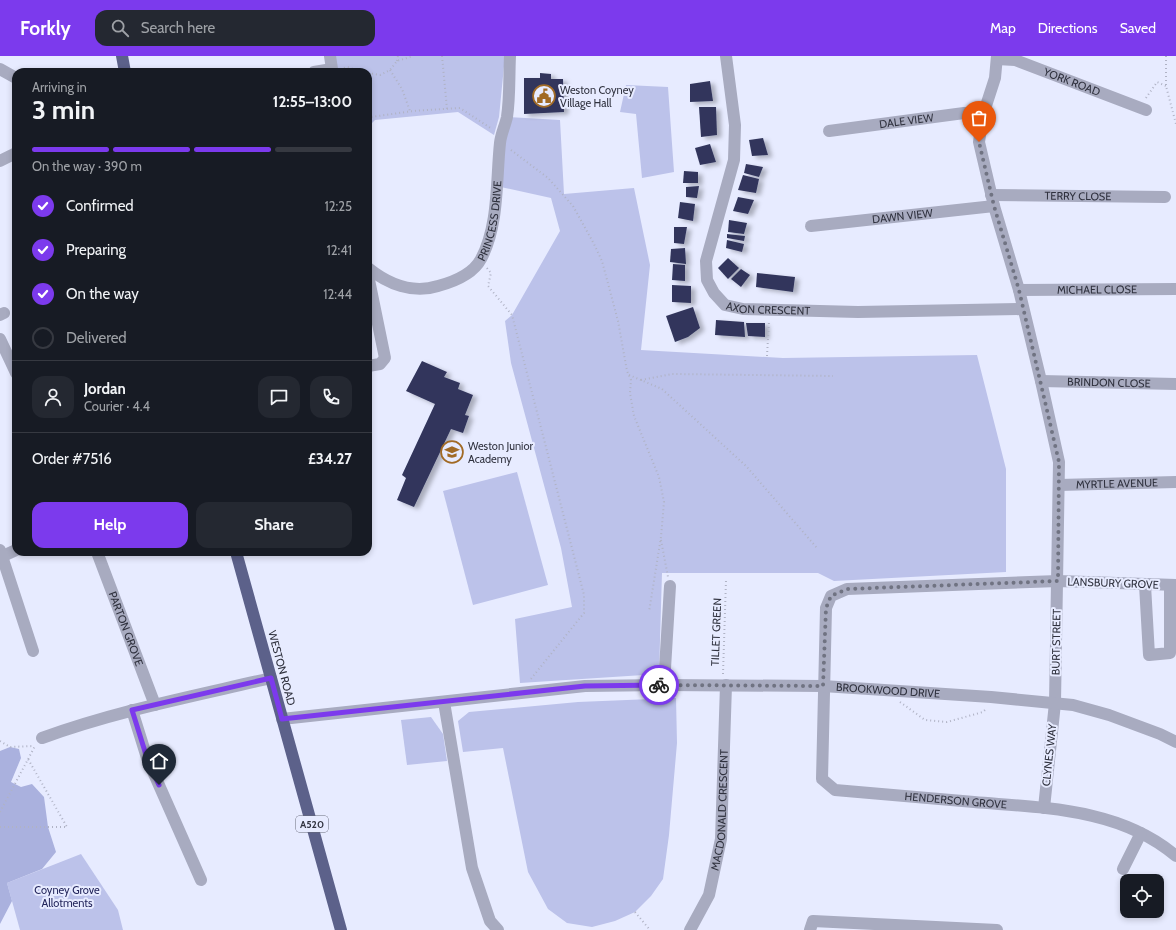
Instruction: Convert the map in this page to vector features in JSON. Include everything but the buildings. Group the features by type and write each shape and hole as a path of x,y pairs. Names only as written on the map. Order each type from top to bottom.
{"highway":[{"path":"122,56 124,68"},
{"name":"WESTON ROAD","path":"237,556 341,930"}],"street":[{"path":"330,56 334,68"},
{"name":"PRINCESS DRIVE","path":"372,271 382,279 406,288 429,289 449,283 467,274 480,261 488,243 493,225 501,139 506,117 510,56"},
{"name":"AXON CRESCENT","path":"726,56 735,125 734,160 706,261 707,280 714,293 725,305 744,309 858,312 1023,309"},
{"name":"YORK ROAD","path":"997,58 1015,60 1146,110"},
{"name":"BURT STREET","path":"997,58 995,78 983,115 979,142 992,201 1019,290 1059,462 1055,703"},
{"path":"0,69 12,76"},
{"name":"DALE VIEW","path":"829,131 964,113 983,115"},
{"path":"0,161 12,155"},
{"name":"TERRY CLOSE","path":"992,201 1165,197"},
{"name":"DAWN VIEW","path":"811,226 992,201"},
{"name":"MICHAEL CLOSE","path":"1019,290 1176,289"},
{"path":"372,294 384,361 380,364 372,365"},
{"path":"0,339 12,364"},
{"name":"BRINDON CLOSE","path":"1041,381 1176,384"},
{"name":"MYRTLE AVENUE","path":"1059,484 1176,482"},
{"path":"12,551 2,553 33,651"},
{"name":"PARTON GROVE","path":"99,556 156,705"},
{"name":"LANSBURY GROVE","path":"823,686 826,608 831,596 847,589 1058,581 1145,586 1173,585"},
{"path":"1145,586 1149,655 1170,653 1173,585"},
{"path":"664,685 670,586"},
{"path":"38,742 71,727 132,710 271,678"},
{"name":"BROOKWOOD DRIVE","path":"282,719 585,686 725,684 823,686 1002,698 1073,705 1109,715 1160,734 1176,742"},
{"name":"MACDONALD CRESCENT","path":"690,930 709,895 721,839 725,684"},
{"name":"HENDERSON GROVE","path":"823,686 822,779 835,790 1044,808 1100,817 1141,833 1176,856"},
{"path":"444,702 472,868 490,921 498,930"},
{"name":"CLYNES WAY","path":"1044,808 1055,703"},
{"path":"132,710 147,758 201,880"},
{"path":"1123,869 1141,833"},
{"path":"812,926 997,930"}],"path":[{"path":"372,74 380,76 390,70 397,61 398,56"},
{"path":"397,61 413,56"},
{"path":"442,56 447,109"},
{"path":"1166,56 1166,86 1176,124"},
{"path":"390,70 402,89 410,111"},
{"path":"1146,110 1146,97 1157,82 1166,86"},
{"path":"372,117 410,111 460,108 501,139 548,178 577,212 602,261 618,320 629,375 634,416 659,477 663,496 664,502 661,537 649,612"},
{"path":"480,261 491,273 488,286 512,315 584,595 584,613 519,693"},
{"path":"767,356 770,310"},
{"path":"640,380 672,374 833,376"},
{"path":"629,375 662,389 746,466 817,548"},
{"path":"661,537 670,586"},
{"name":"TILLET GREEN","path":"725,684 726,580"},
{"path":"880,689 925,720 947,722 983,712 1002,698"},
{"path":"0,741 10,746 38,742"},
{"path":"0,812 38,742"},
{"path":"0,827 67,826 28,758"},
{"path":"635,912 650,930"}],"green space":[{"path":"334,56 505,56 499,117 494,135 458,112 375,120 372,123 372,68 336,68"},
{"path":"626,85 668,87 674,172 642,178 636,114 620,112"},
{"path":"507,117 560,120 564,194 634,188 650,265 641,350 783,358 977,355 1006,469 1006,572 834,581 818,573 662,573 659,674 520,683 515,619 572,607 561,548 511,363 505,321 512,315 560,231 551,198 496,186"},
{"path":"517,472 548,585 473,605 443,491"},
{"path":"676,698 677,743 669,835 663,879 651,896 635,912 615,921 592,927 567,923 548,909 528,872 503,748 463,752 458,721 469,712 578,702"},
{"path":"431,717 443,734 447,761 407,765 401,720"},
{"name":"Coyney Grove Allotments","path":"81,854 118,910 123,930 20,930 7,883"}],"shaded area":[{"path":"10,747 19,749 21,758 11,782 21,787 32,784 44,797 48,827 56,852 42,869 7,883 12,901 0,924 0,751"}],"way so far":[{"path":"659,685 726,684 823,686 826,608 831,596 847,589 1058,581 1059,462 1019,290 994,206 979,142"}],"place":[{"name":"Weston Coyney Village Hall","path":"544,96"},
{"name":"Weston Junior Academy","path":"452,452"}],"route":[{"path":"159,785 147,758 132,710 271,678 282,719 585,686 659,685"}]}
